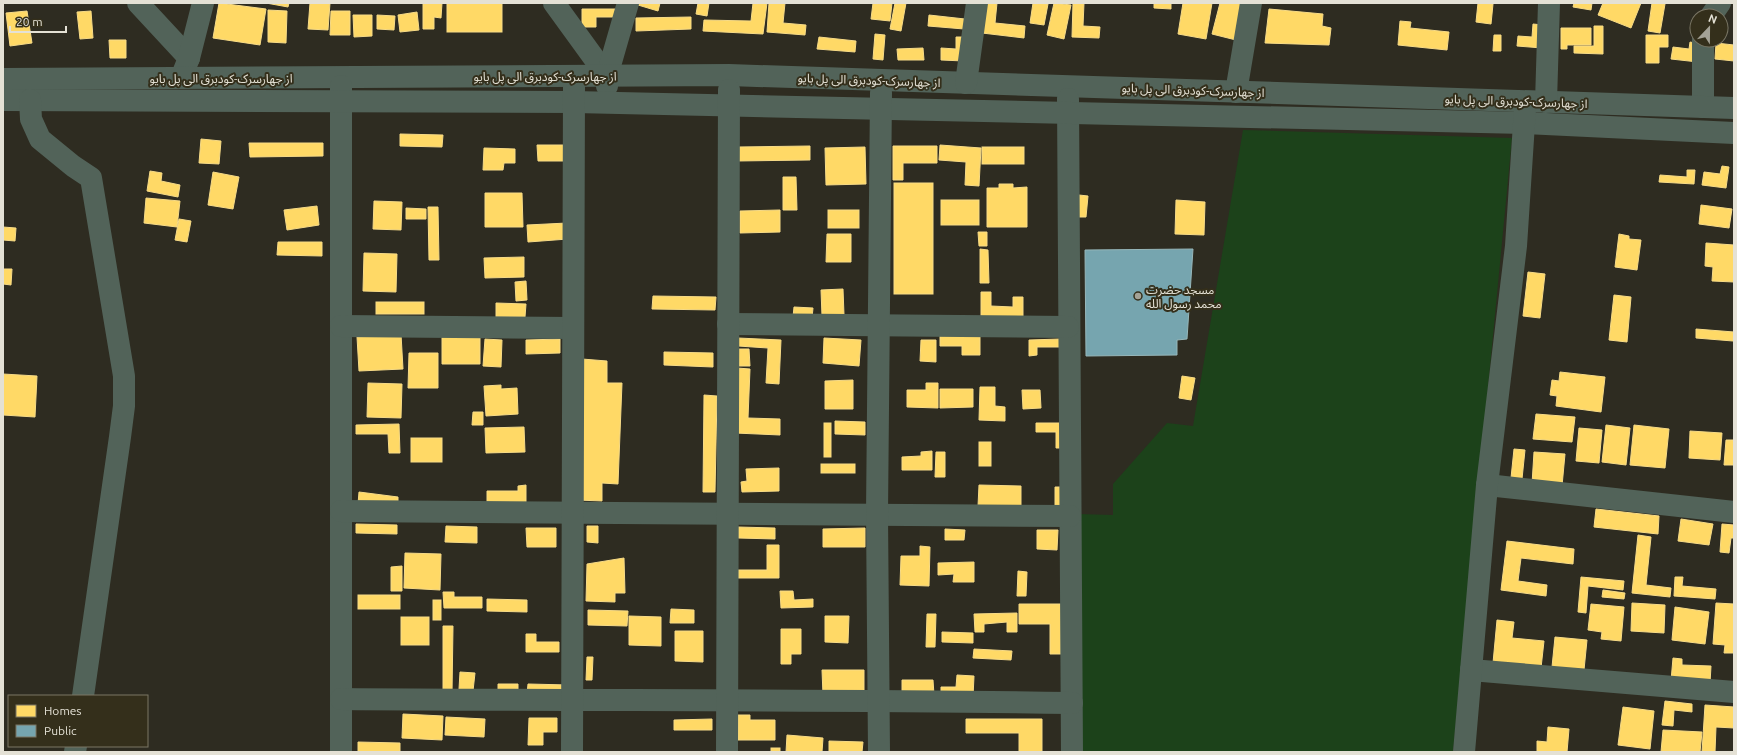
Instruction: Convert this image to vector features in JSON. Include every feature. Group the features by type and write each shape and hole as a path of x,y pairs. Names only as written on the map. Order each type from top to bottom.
{"street":[{"path":"138,3 189,58"},
{"path":"181,78 189,58 203,3"},
{"path":"554,3 607,76"},
{"path":"608,103 607,76 628,3"},
{"path":"966,83 977,3"},
{"path":"1236,92 1251,3"},
{"path":"1464,752 1487,485 1516,246 1525,123 1536,101 1549,3"},
{"path":"1703,48 1703,107"},
{"path":"727,752 729,75"},
{"name":"از جهارسرک-کودبرق الی پل بایو","path":"3,79 729,75 1734,108"},
{"path":"572,752 574,76"},
{"path":"341,77 341,752"},
{"path":"879,752 877,514 880,325 881,80"},
{"path":"1068,86 1068,327 1072,752"},
{"name":"از جهارسرک-کودبرق الی پل بایو","path":"3,100 574,102 1525,123 1734,133"},
{"path":"30,100 31,119 40,139 73,166 91,178 124,376 124,406 83,695"},
{"path":"728,324 1068,327"},
{"path":"341,326 573,328"},
{"path":"1487,485 1734,512"},
{"path":"341,512 1070,516"},
{"path":"1471,670 1734,692"},
{"path":"341,699 727,701 878,700 1072,703"}],"green space":[{"path":"1243,130 1512,138 1453,752 1078,752 1077,514 1113,515 1113,484 1167,423 1193,426"}],"building: Homes":[{"path":"219,3 266,9 260,45 213,38"},
{"path":"266,3 289,3 288,7"},
{"path":"310,3 330,3 328,30 308,29"},
{"path":"423,3 442,3 441,18 434,17 434,29 423,29"},
{"path":"447,3 502,3 502,32 447,32"},
{"path":"639,3 660,3 658,11 638,5"},
{"path":"698,3 709,3 707,16 696,14"},
{"path":"753,3 767,3 763,34 703,31 704,20 751,21"},
{"path":"769,3 785,3 783,23 806,25 805,35 767,32"},
{"path":"873,3 892,3 890,21 871,19"},
{"path":"895,3 906,3 901,31 890,29"},
{"path":"986,3 997,3 995,23 1025,26 1024,38 982,33"},
{"path":"1033,3 1048,4 1044,25 1030,23"},
{"path":"1054,3 1071,5 1064,39 1047,35"},
{"path":"1073,3 1084,3 1083,26 1100,27 1099,38 1072,37"},
{"path":"1154,3 1171,3 1171,9 1154,8"},
{"path":"1183,3 1212,3 1206,39 1178,34"},
{"path":"1220,3 1245,3 1236,40 1212,34"},
{"path":"1478,3 1493,4 1491,24 1476,22"},
{"path":"1574,3 1592,3 1591,10 1573,7"},
{"path":"1603,3 1641,3 1631,28 1598,15"},
{"path":"1652,3 1665,4 1660,33 1648,31"},
{"path":"582,9 617,9 617,17 596,17 596,27 582,27"},
{"path":"1269,9 1323,14 1322,26 1331,28 1329,45 1265,43"},
{"path":"268,10 287,11 286,43 268,42"},
{"path":"27,11 32,43 10,46 6,13"},
{"path":"91,11 93,38 80,39 77,12"},
{"path":"331,11 350,11 350,35 330,35"},
{"path":"417,12 419,30 400,32 398,15"},
{"path":"353,15 372,15 372,36 354,37"},
{"path":"377,15 395,16 394,30 377,29"},
{"path":"929,15 965,19 964,29 928,26"},
{"path":"691,17 691,29 636,31 636,18"},
{"path":"1400,21 1411,22 1410,28 1449,32 1447,50 1398,45"},
{"path":"1533,24 1543,25 1542,48 1517,46 1518,36 1532,37"},
{"path":"1594,26 1603,26 1603,54 1574,53 1574,46 1594,46"},
{"path":"1561,28 1591,28 1591,45 1567,45 1567,49 1561,49"},
{"path":"875,34 885,35 883,60 873,59"},
{"path":"1494,35 1501,35 1501,51 1493,51"},
{"path":"1646,35 1668,35 1668,47 1659,47 1659,63 1646,63"},
{"path":"819,37 856,41 855,52 817,49"},
{"path":"956,37 965,37 964,61 941,60 941,48 956,49"},
{"path":"109,40 126,40 126,58 110,58"},
{"path":"1729,44 1734,45 1734,61 1715,59 1716,48 1729,48"},
{"path":"1673,47 1689,49 1700,48 1698,62 1671,59"},
{"path":"923,48 924,60 898,60 897,49"},
{"path":"400,134 443,135 442,147 400,146"},
{"path":"201,139 221,141 219,164 199,163"},
{"path":"249,143 323,143 323,156 250,157"},
{"path":"537,145 567,145 567,161 538,161"},
{"path":"940,145 981,148 979,186 965,185 966,162 939,160"},
{"path":"810,146 810,160 737,161 737,147"},
{"path":"893,146 937,146 937,163 903,163 903,180 893,180"},
{"path":"865,147 866,184 826,185 825,148"},
{"path":"982,147 1024,147 1024,164 982,164"},
{"path":"484,148 515,149 515,163 504,163 503,170 483,170"},
{"path":"1722,166 1729,167 1726,188 1702,185 1704,172 1720,174"},
{"path":"1687,170 1695,170 1694,184 1659,182 1660,175 1687,177"},
{"path":"150,171 162,173 161,181 180,185 178,197 147,191"},
{"path":"213,172 239,177 233,209 208,205"},
{"path":"783,177 796,177 797,210 783,210"},
{"path":"894,183 933,183 933,294 894,294"},
{"path":"999,184 1013,184 1013,188 1027,187 1027,227 987,227 987,188 999,188"},
{"path":"485,193 522,193 523,227 485,227"},
{"path":"1079,195 1088,196 1086,217 1078,217"},
{"path":"146,198 180,201 177,227 144,223"},
{"path":"941,200 979,200 979,225 941,225"},
{"path":"1176,200 1205,202 1204,235 1175,234"},
{"path":"374,201 402,202 401,230 373,229"},
{"path":"1701,205 1732,209 1729,228 1699,224"},
{"path":"317,206 319,225 287,230 284,210"},
{"path":"428,207 438,207 439,260 429,260"},
{"path":"406,208 426,209 426,219 406,219"},
{"path":"780,210 780,232 740,233 740,211"},
{"path":"828,210 859,210 859,228 828,228"},
{"path":"179,219 191,221 187,242 175,240"},
{"path":"567,223 568,239 528,242 527,225"},
{"path":"3,227 16,228 15,241 3,240"},
{"path":"978,232 987,232 987,246 979,246"},
{"path":"827,234 851,234 851,262 826,262"},
{"path":"1619,234 1629,236 1629,239 1641,240 1637,270 1615,267"},
{"path":"278,242 322,242 322,256 277,255"},
{"path":"1706,243 1734,245 1734,282 1712,281 1713,267 1705,266"},
{"path":"980,249 988,250 989,283 980,283"},
{"path":"364,253 397,254 396,292 363,291"},
{"path":"524,257 524,277 485,278 484,258"},
{"path":"3,269 12,269 11,285 3,284"},
{"path":"1528,272 1545,274 1540,318 1523,316"},
{"path":"526,281 527,300 516,301 515,282"},
{"path":"843,289 844,315 822,316 821,290"},
{"path":"981,292 991,292 991,306 1013,307 1013,297 1023,297 1023,319 981,318"},
{"path":"1614,295 1631,297 1627,342 1609,340"},
{"path":"653,296 716,297 715,310 652,309"},
{"path":"376,302 424,302 424,314 376,314"},
{"path":"496,303 526,304 525,317 496,317"},
{"path":"794,307 813,308 812,318 793,317"},
{"path":"1696,329 1734,332 1733,341 1696,338"},
{"path":"401,334 403,369 359,371 357,337"},
{"path":"940,335 980,335 980,355 962,355 962,346 940,346"},
{"path":"442,336 480,337 480,364 442,364"},
{"path":"738,338 781,340 779,384 766,383 768,348 738,346"},
{"path":"824,338 861,340 859,366 823,363"},
{"path":"485,339 502,340 501,367 483,366"},
{"path":"560,339 560,353 526,354 526,340"},
{"path":"1060,339 1060,347 1037,347 1037,355 1029,356 1029,340"},
{"path":"921,340 936,340 936,362 920,361"},
{"path":"738,349 749,349 750,366 739,366"},
{"path":"664,352 713,353 713,367 664,365"},
{"path":"409,353 438,353 438,388 408,388"},
{"path":"582,359 607,361 607,383 622,383 618,484 602,483 602,501 577,500"},
{"path":"737,368 750,369 748,418 780,419 780,435 735,433"},
{"path":"1560,372 1605,377 1601,412 1556,406 1557,396 1550,395 1552,380 1559,381"},
{"path":"3,374 37,376 35,417 3,415"},
{"path":"1182,376 1195,378 1191,400 1179,398"},
{"path":"853,380 853,409 825,409 825,381"},
{"path":"368,383 402,384 401,418 367,417"},
{"path":"926,383 938,383 938,408 907,407 907,390 926,390"},
{"path":"501,385 501,389 517,388 518,414 486,416 484,386"},
{"path":"980,387 995,387 995,406 1005,407 1005,421 979,420"},
{"path":"940,389 973,389 973,407 940,408"},
{"path":"1022,390 1040,390 1041,408 1023,409"},
{"path":"704,395 717,396 715,492 703,492"},
{"path":"473,412 483,412 483,425 472,425"},
{"path":"1536,414 1575,417 1572,442 1533,439"},
{"path":"835,421 865,422 865,435 835,434"},
{"path":"824,423 831,423 831,457 824,457"},
{"path":"1036,423 1066,423 1066,448 1056,448 1056,432 1036,432"},
{"path":"399,424 400,453 389,453 388,434 356,434 356,425"},
{"path":"1606,425 1630,428 1626,465 1602,462"},
{"path":"1634,425 1669,429 1665,468 1630,465"},
{"path":"524,427 525,452 486,453 485,428"},
{"path":"1579,428 1602,430 1599,463 1576,461"},
{"path":"1690,431 1722,433 1720,460 1689,458"},
{"path":"411,438 442,438 442,462 411,462"},
{"path":"1726,440 1734,440 1734,465 1724,465"},
{"path":"979,442 991,442 991,466 979,466"},
{"path":"1514,449 1525,450 1522,479 1511,478"},
{"path":"932,451 932,470 902,470 902,457 921,456 921,452"},
{"path":"936,452 945,452 945,477 935,477"},
{"path":"1534,452 1565,454 1562,486 1532,484"},
{"path":"821,464 855,464 855,473 821,473"},
{"path":"779,468 779,491 742,492 741,482 747,481 746,469"},
{"path":"526,485 526,504 487,504 487,491 518,491 518,486"},
{"path":"979,485 1021,486 1021,506 978,506"},
{"path":"1055,487 1064,487 1065,507 1055,507"},
{"path":"359,492 398,497 398,507 358,504"},
{"path":"1596,509 1659,516 1658,534 1594,527"},
{"path":"1681,519 1713,524 1709,545 1678,541"},
{"path":"356,524 397,525 397,534 356,533"},
{"path":"1722,524 1734,525 1734,538 1731,538 1729,553 1720,552"},
{"path":"446,526 477,527 477,543 445,542"},
{"path":"587,526 598,526 598,543 587,542"},
{"path":"738,527 775,528 775,539 738,538"},
{"path":"526,528 556,528 556,547 527,547"},
{"path":"865,528 865,547 823,547 823,529"},
{"path":"945,529 965,530 964,540 945,540"},
{"path":"1037,530 1058,530 1057,550 1037,549"},
{"path":"1638,535 1651,537 1646,585 1671,588 1670,597 1632,593"},
{"path":"1507,541 1574,549 1573,564 1521,558 1518,581 1547,585 1546,596 1501,590"},
{"path":"767,545 779,545 779,578 738,578 738,570 767,570"},
{"path":"920,546 930,547 929,586 900,585 901,556 920,556"},
{"path":"405,553 441,554 440,590 404,588"},
{"path":"624,558 625,593 615,593 615,602 586,601 587,564"},
{"path":"974,562 974,582 953,582 954,574 938,575 938,563"},
{"path":"402,566 402,591 391,591 391,567"},
{"path":"1018,571 1027,572 1026,596 1017,596"},
{"path":"1581,577 1624,581 1623,590 1588,586 1586,613 1578,612"},
{"path":"1675,577 1683,577 1682,586 1716,589 1715,599 1674,596"},
{"path":"1603,590 1625,593 1624,599 1602,597"},
{"path":"780,591 793,591 794,600 813,599 813,607 781,608"},
{"path":"443,592 454,592 454,597 482,597 482,608 444,608"},
{"path":"358,595 400,595 400,609 358,609"},
{"path":"487,599 527,600 527,612 487,611"},
{"path":"433,600 441,600 441,620 433,620"},
{"path":"1632,603 1665,605 1664,633 1631,631"},
{"path":"1716,603 1734,604 1734,653 1724,653 1725,645 1713,644"},
{"path":"1019,604 1061,604 1061,654 1050,654 1050,624 1019,624"},
{"path":"1591,604 1624,607 1621,641 1601,639 1602,632 1588,630"},
{"path":"1675,607 1709,612 1705,644 1672,640"},
{"path":"671,609 694,610 694,623 670,623"},
{"path":"588,610 628,611 627,626 588,625"},
{"path":"1017,613 1017,632 1007,632 1007,622 984,624 984,632 975,632 974,614"},
{"path":"927,614 936,614 935,647 926,647"},
{"path":"629,616 661,617 661,646 629,645"},
{"path":"825,616 849,616 848,643 825,642"},
{"path":"401,617 429,617 429,645 401,645"},
{"path":"1497,620 1514,622 1512,638 1544,641 1541,668 1493,663"},
{"path":"443,626 453,626 452,693 443,693"},
{"path":"781,629 801,629 801,654 791,654 791,664 781,664"},
{"path":"675,631 703,631 703,662 675,661"},
{"path":"942,632 973,633 973,643 942,642"},
{"path":"526,634 536,634 536,642 559,642 559,652 526,652"},
{"path":"1555,637 1587,640 1584,670 1552,667"},
{"path":"974,649 1012,651 1011,660 973,658"},
{"path":"587,657 593,657 592,680 586,680"},
{"path":"1673,658 1682,659 1682,665 1711,666 1710,683 1671,681"},
{"path":"822,670 864,670 864,694 823,695"},
{"path":"460,672 475,673 473,691 459,689"},
{"path":"957,675 974,676 973,697 941,695 941,687 956,687"},
{"path":"902,680 933,680 934,695 902,695"},
{"path":"498,684 518,684 518,692 498,693"},
{"path":"528,684 569,685 569,695 527,694"},
{"path":"1665,701 1692,704 1692,712 1674,710 1673,726 1662,725"},
{"path":"1705,705 1734,707 1734,728 1716,727 1715,752 1702,752"},
{"path":"1623,707 1654,711 1650,749 1618,745"},
{"path":"403,714 443,716 442,740 402,738"},
{"path":"738,715 750,715 750,720 775,720 775,740 738,740"},
{"path":"446,717 485,719 484,737 445,735"},
{"path":"529,718 557,718 557,732 543,732 543,745 528,745"},
{"path":"712,719 712,730 674,730 674,720"},
{"path":"966,719 1042,719 1042,752 1019,752 1019,733 966,733"},
{"path":"1548,727 1569,729 1567,752 1537,752 1537,741 1547,742"},
{"path":"1663,730 1702,732 1700,752 1661,752"},
{"path":"787,735 823,738 822,752 786,752"},
{"path":"829,741 863,742 862,752 829,752"},
{"path":"358,742 400,743 400,752 358,752"},
{"path":"771,748 780,748 780,752 771,752"}],"building: Public":[{"path":"1193,249 1187,339 1177,340 1177,355 1086,356 1085,250"}],"place":[{"name":"مسجد حضرت محمد رسول الله","path":"1138,296"}]}
